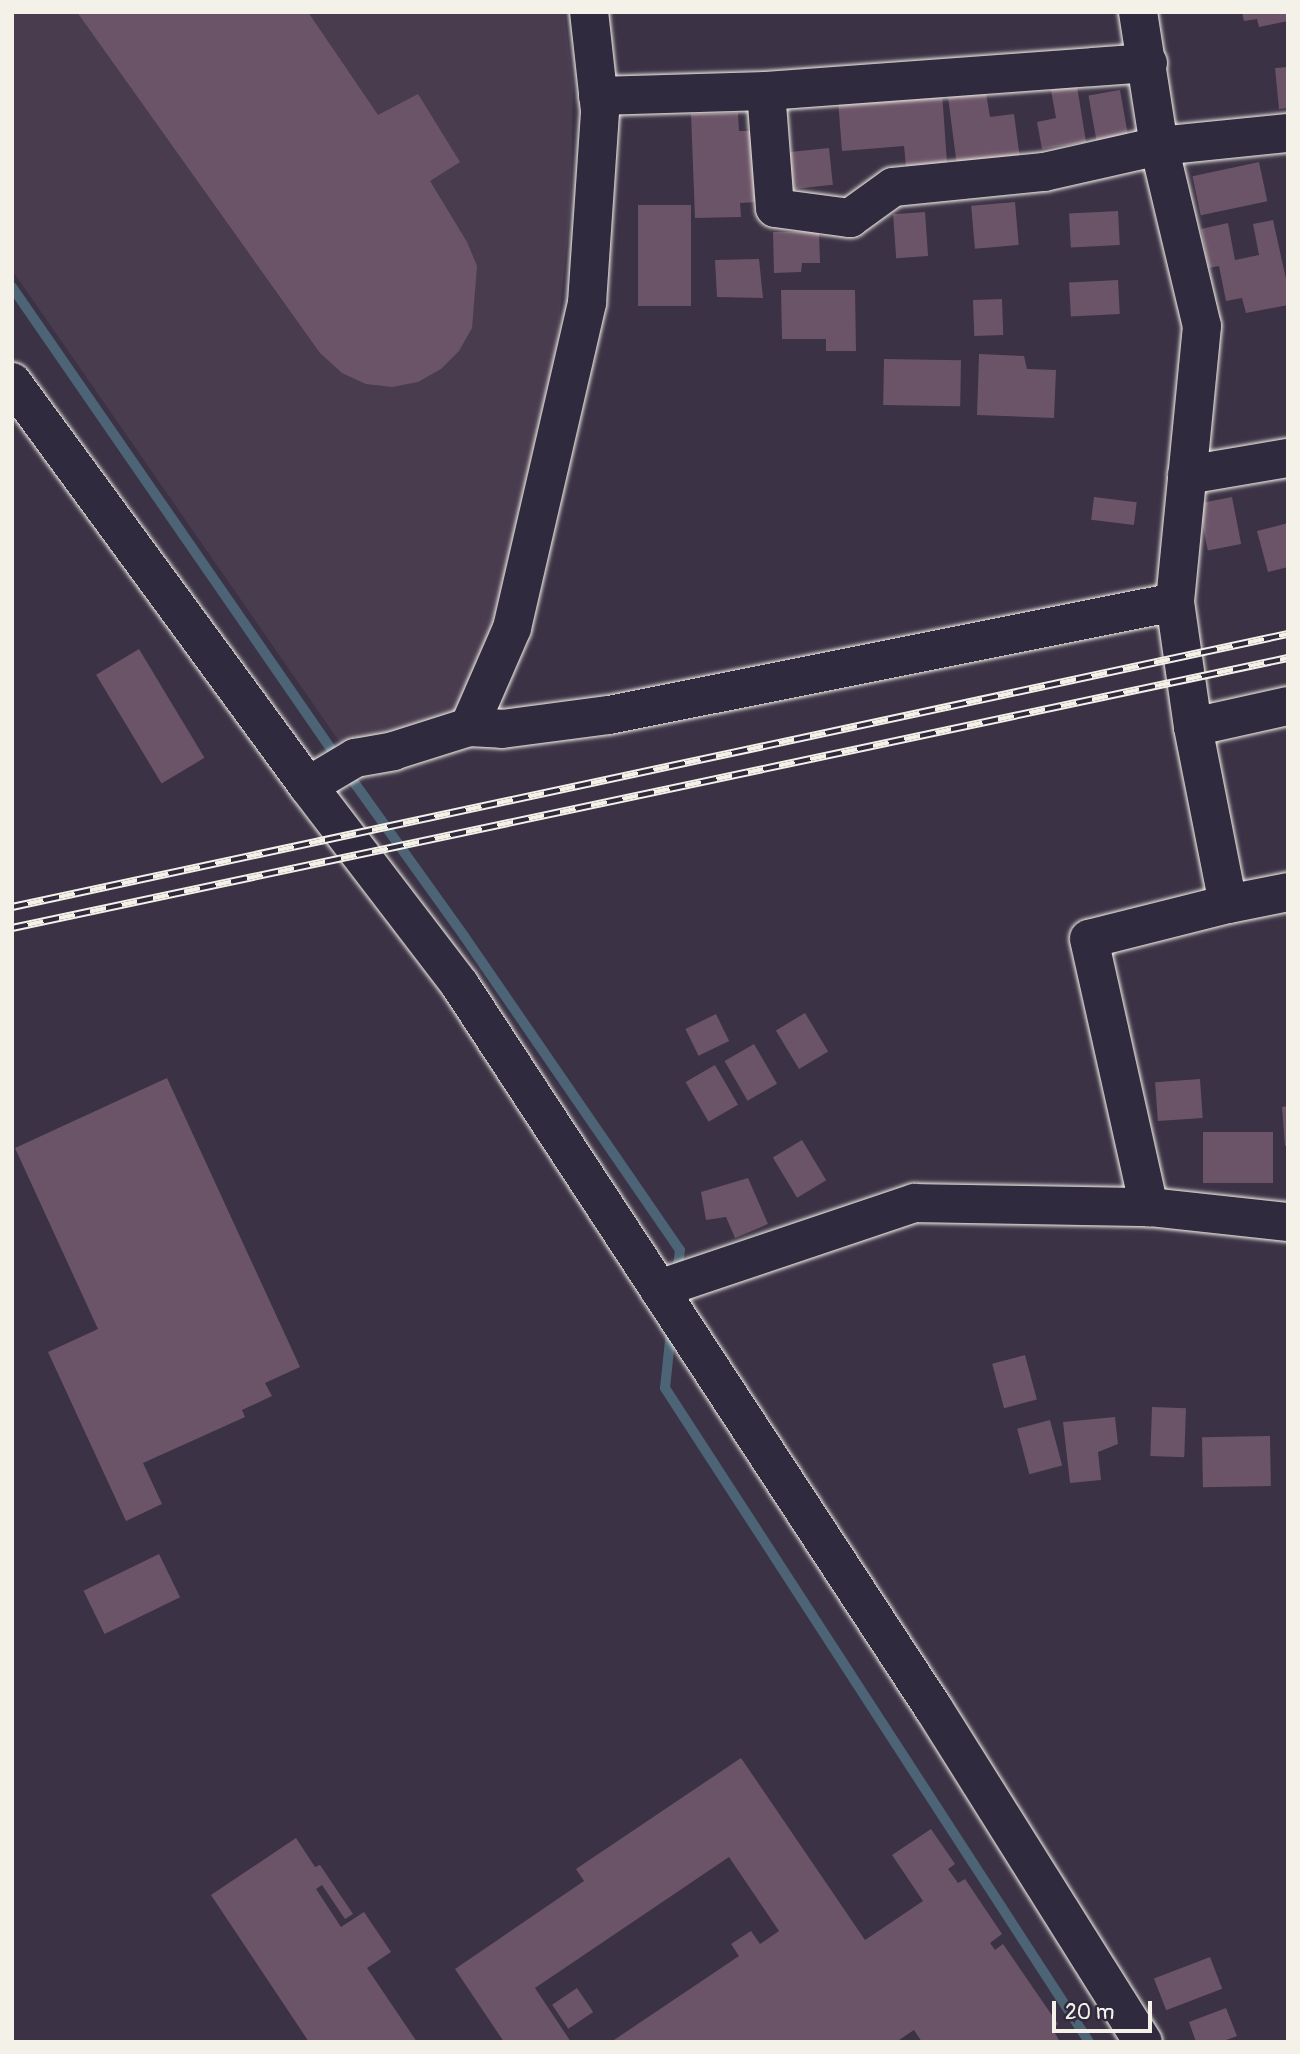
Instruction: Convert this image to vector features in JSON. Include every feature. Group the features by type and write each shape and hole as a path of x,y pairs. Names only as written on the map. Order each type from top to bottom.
{"street":[{"path":"469,727 512,628 587,303 598,96 589,12"},
{"path":"1138,12 1149,63 1159,146 1202,326 1175,602 1193,727 1228,904"},
{"path":"598,96 766,91 1149,63"},
{"path":"766,91 775,208 850,218 893,187 1044,172 1159,146 1288,133"},
{"path":"12,382 329,774 460,985 934,1709 1143,2042"},
{"path":"1187,475 1288,458"},
{"path":"329,774 469,727 502,729 609,715 1175,602"},
{"path":"1193,727 1288,706"},
{"path":"1149,1207 1089,939 1228,904 1288,892"},
{"path":"661,1289 915,1203 1149,1207 1288,1222"}],"shaded area":[{"path":"12,12 564,12 573,84 571,197 557,344 495,615 465,715 341,744 12,270"}],"building":[{"path":"77,12 308,12 378,115 418,94 460,162 430,181 467,242 477,266 472,328 459,351 441,369 418,382 392,387 366,384 342,373 320,353"},
{"path":"1242,12 1288,12 1288,21 1259,27 1257,19 1244,21"},
{"path":"1288,67 1288,108 1279,109 1275,68"},
{"path":"1077,86 1086,142 1042,149 1037,122 1056,118 1051,90"},
{"path":"1120,90 1130,146 1098,152 1088,96"},
{"path":"942,92 947,163 906,166 904,146 842,151 838,100"},
{"path":"986,93 990,117 1014,114 1020,159 957,166 948,97"},
{"path":"738,113 739,131 755,131 757,202 740,203 741,217 695,218 691,114"},
{"path":"829,148 833,185 789,189 785,153"},
{"path":"1259,162 1267,201 1201,215 1192,176"},
{"path":"1015,202 1019,245 975,249 971,206"},
{"path":"638,205 691,205 691,306 638,306"},
{"path":"1118,211 1120,245 1071,248 1069,214"},
{"path":"925,212 928,256 896,258 893,214"},
{"path":"1273,220 1288,288 1288,305 1246,313 1242,298 1226,301 1219,266 1209,268 1201,229 1228,223 1235,260 1259,255 1253,224"},
{"path":"819,231 820,263 802,263 801,272 774,273 773,232"},
{"path":"759,259 763,298 717,297 715,260"},
{"path":"1118,280 1120,314 1071,317 1069,283"},
{"path":"781,290 855,290 856,351 826,351 826,339 782,339"},
{"path":"1002,299 1003,335 974,336 973,300"},
{"path":"979,354 1024,356 1027,369 1056,370 1054,418 977,415"},
{"path":"884,359 961,360 960,406 883,405"},
{"path":"1094,497 1137,502 1134,525 1091,520"},
{"path":"1232,497 1241,544 1208,551 1199,503"},
{"path":"1288,523 1288,567 1268,572 1257,531"},
{"path":"139,649 204,758 162,784 96,675"},
{"path":"805,1013 828,1052 799,1069 776,1031"},
{"path":"716,1014 729,1041 699,1056 685,1029"},
{"path":"754,1044 777,1084 748,1101 725,1061"},
{"path":"715,1065 738,1105 709,1122 686,1082"},
{"path":"167,1078 300,1367 265,1383 272,1396 242,1410 245,1417 143,1463 162,1504 126,1521 48,1352 98,1329 15,1148"},
{"path":"1200,1079 1203,1118 1158,1121 1155,1082"},
{"path":"1288,1106 1288,1146 1285,1146 1282,1107"},
{"path":"1203,1132 1273,1132 1273,1183 1203,1183"},
{"path":"802,1140 826,1180 797,1198 773,1158"},
{"path":"748,1178 768,1224 735,1238 726,1217 706,1220 701,1192"},
{"path":"1025,1355 1037,1399 1004,1408 992,1364"},
{"path":"1152,1407 1186,1408 1184,1457 1150,1456"},
{"path":"1115,1417 1118,1444 1098,1452 1101,1480 1070,1483 1063,1422"},
{"path":"1050,1420 1062,1465 1029,1474 1017,1429"},
{"path":"1270,1436 1271,1486 1203,1487 1202,1437"},
{"path":"159,1554 180,1597 105,1634 84,1591"},
{"path":"741,1758 865,1940 923,1901 892,1855 931,1829 955,1864 948,1869 958,1883 965,1879 1002,1934 990,1943 995,1950 1003,1944 1058,2024 1052,2028 1060,2042 922,2042 914,2030 896,2042 611,2042 739,1956 731,1944 751,1931 760,1944 779,1931 729,1857 535,1988 571,2042 504,2042 455,1969 584,1881 576,1869"},
{"path":"296,1838 315,1867 320,1865 353,1914 345,1919 322,1885 316,1889 341,1927 364,1912 391,1952 367,1968 417,2042 309,2042 211,1895"},
{"path":"1210,1957 1222,1989 1166,2010 1154,1979"},
{"path":"577,1988 593,2012 568,2029 552,2005"},
{"path":"1226,2008 1237,2036 1221,2042 1196,2042 1189,2022"}],"waterway":[{"path":"12,287 338,759"},
{"path":"346,771 464,936 680,1250 677,1274"},
{"path":"671,1331 665,1388 1089,2042"}],"railway":[{"path":"12,907 1288,634"},
{"path":"12,928 1288,658"}]}
